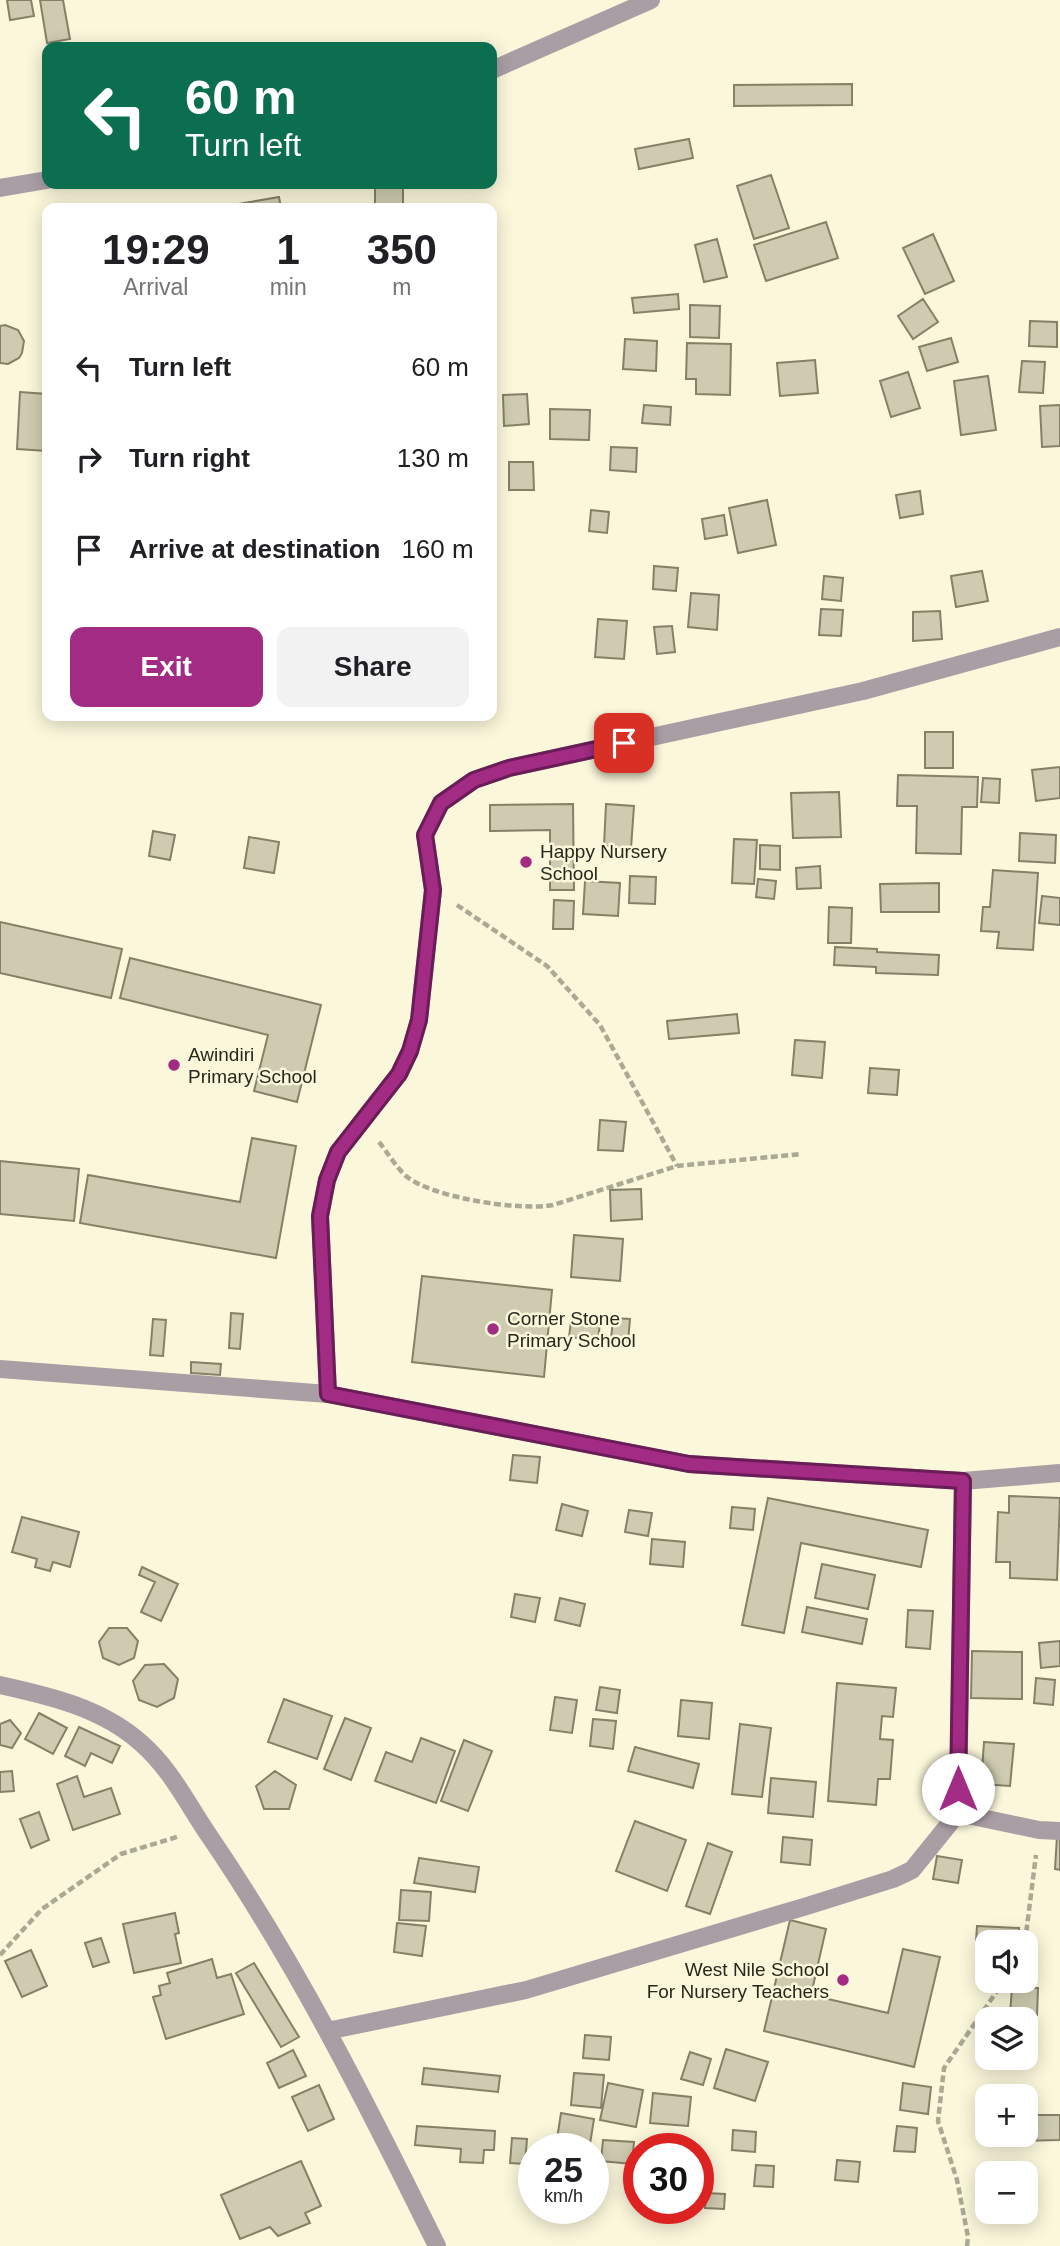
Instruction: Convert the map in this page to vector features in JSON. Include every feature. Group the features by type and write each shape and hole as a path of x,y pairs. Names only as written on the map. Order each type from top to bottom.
{"street":[{"path":"497,68 652,0"},
{"path":"0,188 42,181"},
{"path":"328,1394 320,1216 327,1180 338,1152 399,1074 410,1051 419,1020 433,890 425,835 441,803 474,780 522,765 863,691 1060,637"},
{"path":"0,1369 328,1394 689,1464 963,1481 1060,1472"},
{"path":"327,2031 526,1990 893,1879 912,1870 958,1813 963,1481"},
{"path":"0,1685 46,1696 102,1716 140,1742 164,1767 253,1899 327,2031 437,2246"},
{"path":"958,1813 1039,1830 1060,1830"}],"path":[{"path":"433,890 547,966 600,1025 677,1166"},
{"path":"362,1121 406,1176 432,1189 505,1206 536,1208 554,1205 677,1166 801,1154"},
{"path":"0,1955 42,1909 121,1854 204,1828"},
{"path":"1027,1930 1039,1830"},
{"path":"967,2246 968,2237 957,2180 938,2121 944,2068 996,1993"}],"building":[{"path":"7,0 31,0 34,16 10,20"},
{"path":"40,0 63,0 70,39 47,42"},
{"path":"852,84 852,105 734,106 734,85"},
{"path":"689,139 693,158 639,169 635,149"},
{"path":"771,175 789,228 754,239 737,186"},
{"path":"375,189 403,189 403,203 375,203"},
{"path":"279,197 280,203 244,203"},
{"path":"826,222 838,258 766,281 754,245"},
{"path":"933,234 954,281 925,294 903,248"},
{"path":"717,239 727,277 704,282 695,245"},
{"path":"678,294 679,309 634,313 632,298"},
{"path":"923,299 938,322 913,339 898,316"},
{"path":"690,305 720,306 719,338 690,337"},
{"path":"1030,321 1057,322 1057,347 1029,346"},
{"path":"0,326 18,330 24,341 19,358 8,364 0,363"},
{"path":"951,338 958,362 927,371 919,347"},
{"path":"625,339 657,341 656,371 623,369"},
{"path":"687,343 731,344 730,395 696,394 696,379 686,379"},
{"path":"815,360 818,393 780,396 777,363"},
{"path":"1022,361 1045,362 1043,393 1019,392"},
{"path":"908,372 920,408 891,417 880,381"},
{"path":"988,376 996,430 961,435 954,381"},
{"path":"20,392 42,394 42,451 17,449"},
{"path":"527,394 529,424 504,426 503,395"},
{"path":"644,405 671,407 670,425 642,423"},
{"path":"1060,405 1060,446 1042,447 1040,406"},
{"path":"550,409 590,410 589,440 550,439"},
{"path":"611,447 637,448 636,472 610,470"},
{"path":"509,462 533,462 534,490 509,490"},
{"path":"920,491 923,514 900,518 896,495"},
{"path":"767,500 776,545 738,553 729,508"},
{"path":"591,510 609,512 607,533 589,531"},
{"path":"724,515 727,535 705,539 702,519"},
{"path":"654,566 678,568 676,591 653,589"},
{"path":"982,571 988,601 956,607 951,576"},
{"path":"824,576 843,578 841,601 822,599"},
{"path":"691,593 719,595 717,630 688,627"},
{"path":"821,609 843,610 841,636 819,635"},
{"path":"940,611 942,639 913,641 913,612"},
{"path":"598,619 627,621 624,659 595,657"},
{"path":"672,626 675,652 657,654 654,627"},
{"path":"925,732 953,732 953,768 925,768"},
{"path":"1060,767 1060,798 1036,801 1032,770"},
{"path":"898,775 978,777 977,807 962,807 961,854 916,853 917,806 897,806"},
{"path":"983,778 1000,779 999,803 981,802"},
{"path":"839,792 841,837 793,838 791,793"},
{"path":"573,804 574,890 550,890 550,830 490,831 490,805"},
{"path":"606,804 634,806 631,848 604,846"},
{"path":"153,831 175,835 170,860 149,856"},
{"path":"1020,833 1056,835 1055,863 1019,861"},
{"path":"249,837 279,842 274,873 244,868"},
{"path":"734,839 757,840 754,884 732,883"},
{"path":"760,845 780,846 780,870 760,869"},
{"path":"820,866 821,888 797,889 796,868"},
{"path":"993,870 1038,873 1033,950 997,948 999,932 981,931 983,907 990,907"},
{"path":"630,876 656,877 655,904 629,903"},
{"path":"758,879 776,881 774,899 756,897"},
{"path":"585,881 620,883 618,916 583,914"},
{"path":"939,883 939,912 881,912 880,884"},
{"path":"1042,896 1060,898 1060,925 1039,923"},
{"path":"554,900 574,901 573,929 553,929"},
{"path":"829,907 852,908 851,943 828,943"},
{"path":"0,922 122,949 111,998 0,973"},
{"path":"835,947 939,955 938,975 876,973 876,967 834,965"},
{"path":"130,958 321,1005 297,1102 254,1091 268,1035 120,998"},
{"path":"737,1014 739,1033 669,1039 667,1021"},
{"path":"795,1040 825,1042 822,1078 792,1075"},
{"path":"870,1068 899,1070 897,1095 868,1093"},
{"path":"600,1120 626,1122 623,1151 598,1150"},
{"path":"252,1138 296,1146 276,1258 80,1223 88,1175 240,1202"},
{"path":"0,1161 79,1169 74,1221 0,1214"},
{"path":"641,1189 642,1219 611,1221 610,1190"},
{"path":"574,1235 623,1239 620,1281 571,1277"},
{"path":"422,1276 552,1290 544,1377 412,1362"},
{"path":"231,1313 243,1314 240,1349 229,1348"},
{"path":"572,1313 601,1315 598,1340 569,1337"},
{"path":"613,1318 630,1319 628,1342 611,1340"},
{"path":"153,1319 166,1320 163,1356 150,1355"},
{"path":"191,1362 221,1364 220,1375 191,1373"},
{"path":"513,1455 540,1457 537,1483 510,1480"},
{"path":"1009,1496 1060,1498 1057,1580 1010,1578 1010,1562 996,1562 998,1512 1009,1513"},
{"path":"768,1498 928,1530 921,1567 801,1543 784,1633 742,1625"},
{"path":"562,1504 588,1511 582,1536 556,1530"},
{"path":"732,1507 755,1509 753,1530 730,1528"},
{"path":"629,1510 652,1513 648,1536 625,1532"},
{"path":"22,1517 79,1532 70,1567 53,1562 50,1571 35,1567 37,1559 12,1552"},
{"path":"652,1539 685,1542 683,1567 650,1564"},
{"path":"822,1564 875,1575 868,1609 815,1598"},
{"path":"142,1567 178,1584 161,1621 141,1612 155,1582 139,1575"},
{"path":"515,1594 540,1598 535,1622 511,1617"},
{"path":"560,1598 585,1604 580,1626 555,1620"},
{"path":"807,1607 867,1619 862,1644 802,1632"},
{"path":"908,1610 933,1611 930,1649 906,1647"},
{"path":"109,1628 127,1628 138,1641 134,1658 119,1665 103,1658 99,1642"},
{"path":"1060,1641 1060,1666 1041,1668 1039,1643"},
{"path":"972,1651 1022,1652 1022,1699 971,1698"},
{"path":"164,1664 178,1679 174,1698 157,1707 139,1700 133,1681 145,1665"},
{"path":"1036,1678 1055,1680 1053,1705 1034,1703"},
{"path":"837,1683 896,1688 893,1717 882,1716 880,1739 893,1740 890,1779 878,1779 876,1805 828,1801"},
{"path":"600,1687 620,1690 617,1713 596,1710"},
{"path":"555,1697 577,1700 572,1733 550,1730"},
{"path":"284,1699 332,1716 317,1759 268,1742"},
{"path":"681,1700 712,1703 709,1739 678,1736"},
{"path":"39,1713 67,1728 53,1754 25,1739"},
{"path":"345,1718 371,1728 351,1780 324,1769"},
{"path":"593,1719 616,1721 613,1749 590,1746"},
{"path":"10,1720 21,1733 12,1748 0,1745 0,1724"},
{"path":"740,1724 771,1728 762,1797 732,1794"},
{"path":"79,1727 120,1746 112,1763 91,1753 85,1766 65,1756"},
{"path":"421,1738 455,1751 436,1803 375,1781 386,1752 412,1762"},
{"path":"464,1740 492,1751 468,1811 441,1801"},
{"path":"984,1742 1014,1744 1010,1786 981,1784"},
{"path":"635,1747 699,1764 693,1788 628,1771"},
{"path":"12,1771 14,1791 0,1792 0,1772"},
{"path":"275,1771 296,1785 289,1809 264,1809 256,1786"},
{"path":"77,1776 84,1797 111,1788 120,1814 73,1830 57,1784"},
{"path":"771,1778 816,1782 813,1817 768,1813"},
{"path":"39,1812 49,1840 31,1848 20,1819"},
{"path":"635,1821 686,1840 667,1891 616,1871"},
{"path":"1057,1836 1060,1836 1060,1870 1055,1869"},
{"path":"783,1837 812,1840 810,1865 781,1862"},
{"path":"708,1843 732,1852 710,1914 686,1906"},
{"path":"937,1856 962,1860 958,1883 933,1879"},
{"path":"419,1858 479,1867 475,1892 414,1883"},
{"path":"401,1890 431,1892 429,1921 399,1920"},
{"path":"175,1913 179,1933 175,1934 181,1963 134,1973 123,1924"},
{"path":"790,1920 826,1929 811,1995 888,2013 903,1949 940,1957 914,2067 764,2031"},
{"path":"397,1923 426,1926 422,1956 394,1952"},
{"path":"977,1926 1019,1928 1019,1930 977,1930"},
{"path":"101,1938 109,1962 93,1967 85,1943"},
{"path":"31,1950 47,1986 22,1997 5,1961"},
{"path":"212,1959 217,1978 231,1974 244,2014 166,2039 153,1997 161,1995 159,1986 170,1983 167,1973"},
{"path":"254,1963 299,2037 281,2047 236,1973"},
{"path":"1012,1993 1038,1993 1037,2007 1011,2007"},
{"path":"585,2035 611,2037 609,2060 583,2058"},
{"path":"726,2049 768,2062 755,2101 714,2088"},
{"path":"293,2050 306,2076 279,2088 267,2063"},
{"path":"690,2052 711,2059 703,2085 681,2079"},
{"path":"424,2068 500,2076 498,2092 422,2084"},
{"path":"574,2073 604,2075 601,2108 571,2105"},
{"path":"608,2083 643,2090 636,2127 600,2120"},
{"path":"903,2083 931,2087 928,2114 900,2110"},
{"path":"319,2085 334,2119 308,2131 292,2097"},
{"path":"653,2093 691,2097 688,2126 650,2123"},
{"path":"561,2113 594,2119 592,2133 558,2133"},
{"path":"1038,2115 1060,2115 1060,2140 1038,2141"},
{"path":"417,2126 495,2131 494,2150 484,2150 483,2163 460,2162 461,2149 415,2145"},
{"path":"897,2126 917,2128 915,2152 894,2151"},
{"path":"733,2130 756,2132 755,2152 732,2150"},
{"path":"512,2138 518,2138 518,2164 510,2163"},
{"path":"609,2140 623,2141 623,2163 609,2162"},
{"path":"837,2160 860,2162 858,2182 835,2180"},
{"path":"301,2161 321,2206 305,2213 310,2223 278,2236 270,2227 240,2239 221,2195"},
{"path":"756,2165 774,2166 773,2187 754,2186"},
{"path":"714,2193 725,2194 724,2209 714,2208"}],"place":[{"name":"Happy Nursery School","path":"526,862"},
{"name":"Awindiri Primary School","path":"174,1065"},
{"name":"Corner Stone Primary School","path":"493,1329"},
{"name":"West Nile School For Nursery Teachers","path":"843,1980"}],"route":[{"path":"624,743 509,768 474,780 441,803 425,835 433,890 419,1020 410,1051 399,1074 338,1152 327,1180 320,1216 328,1394 689,1464 963,1481 958,1789"}]}
